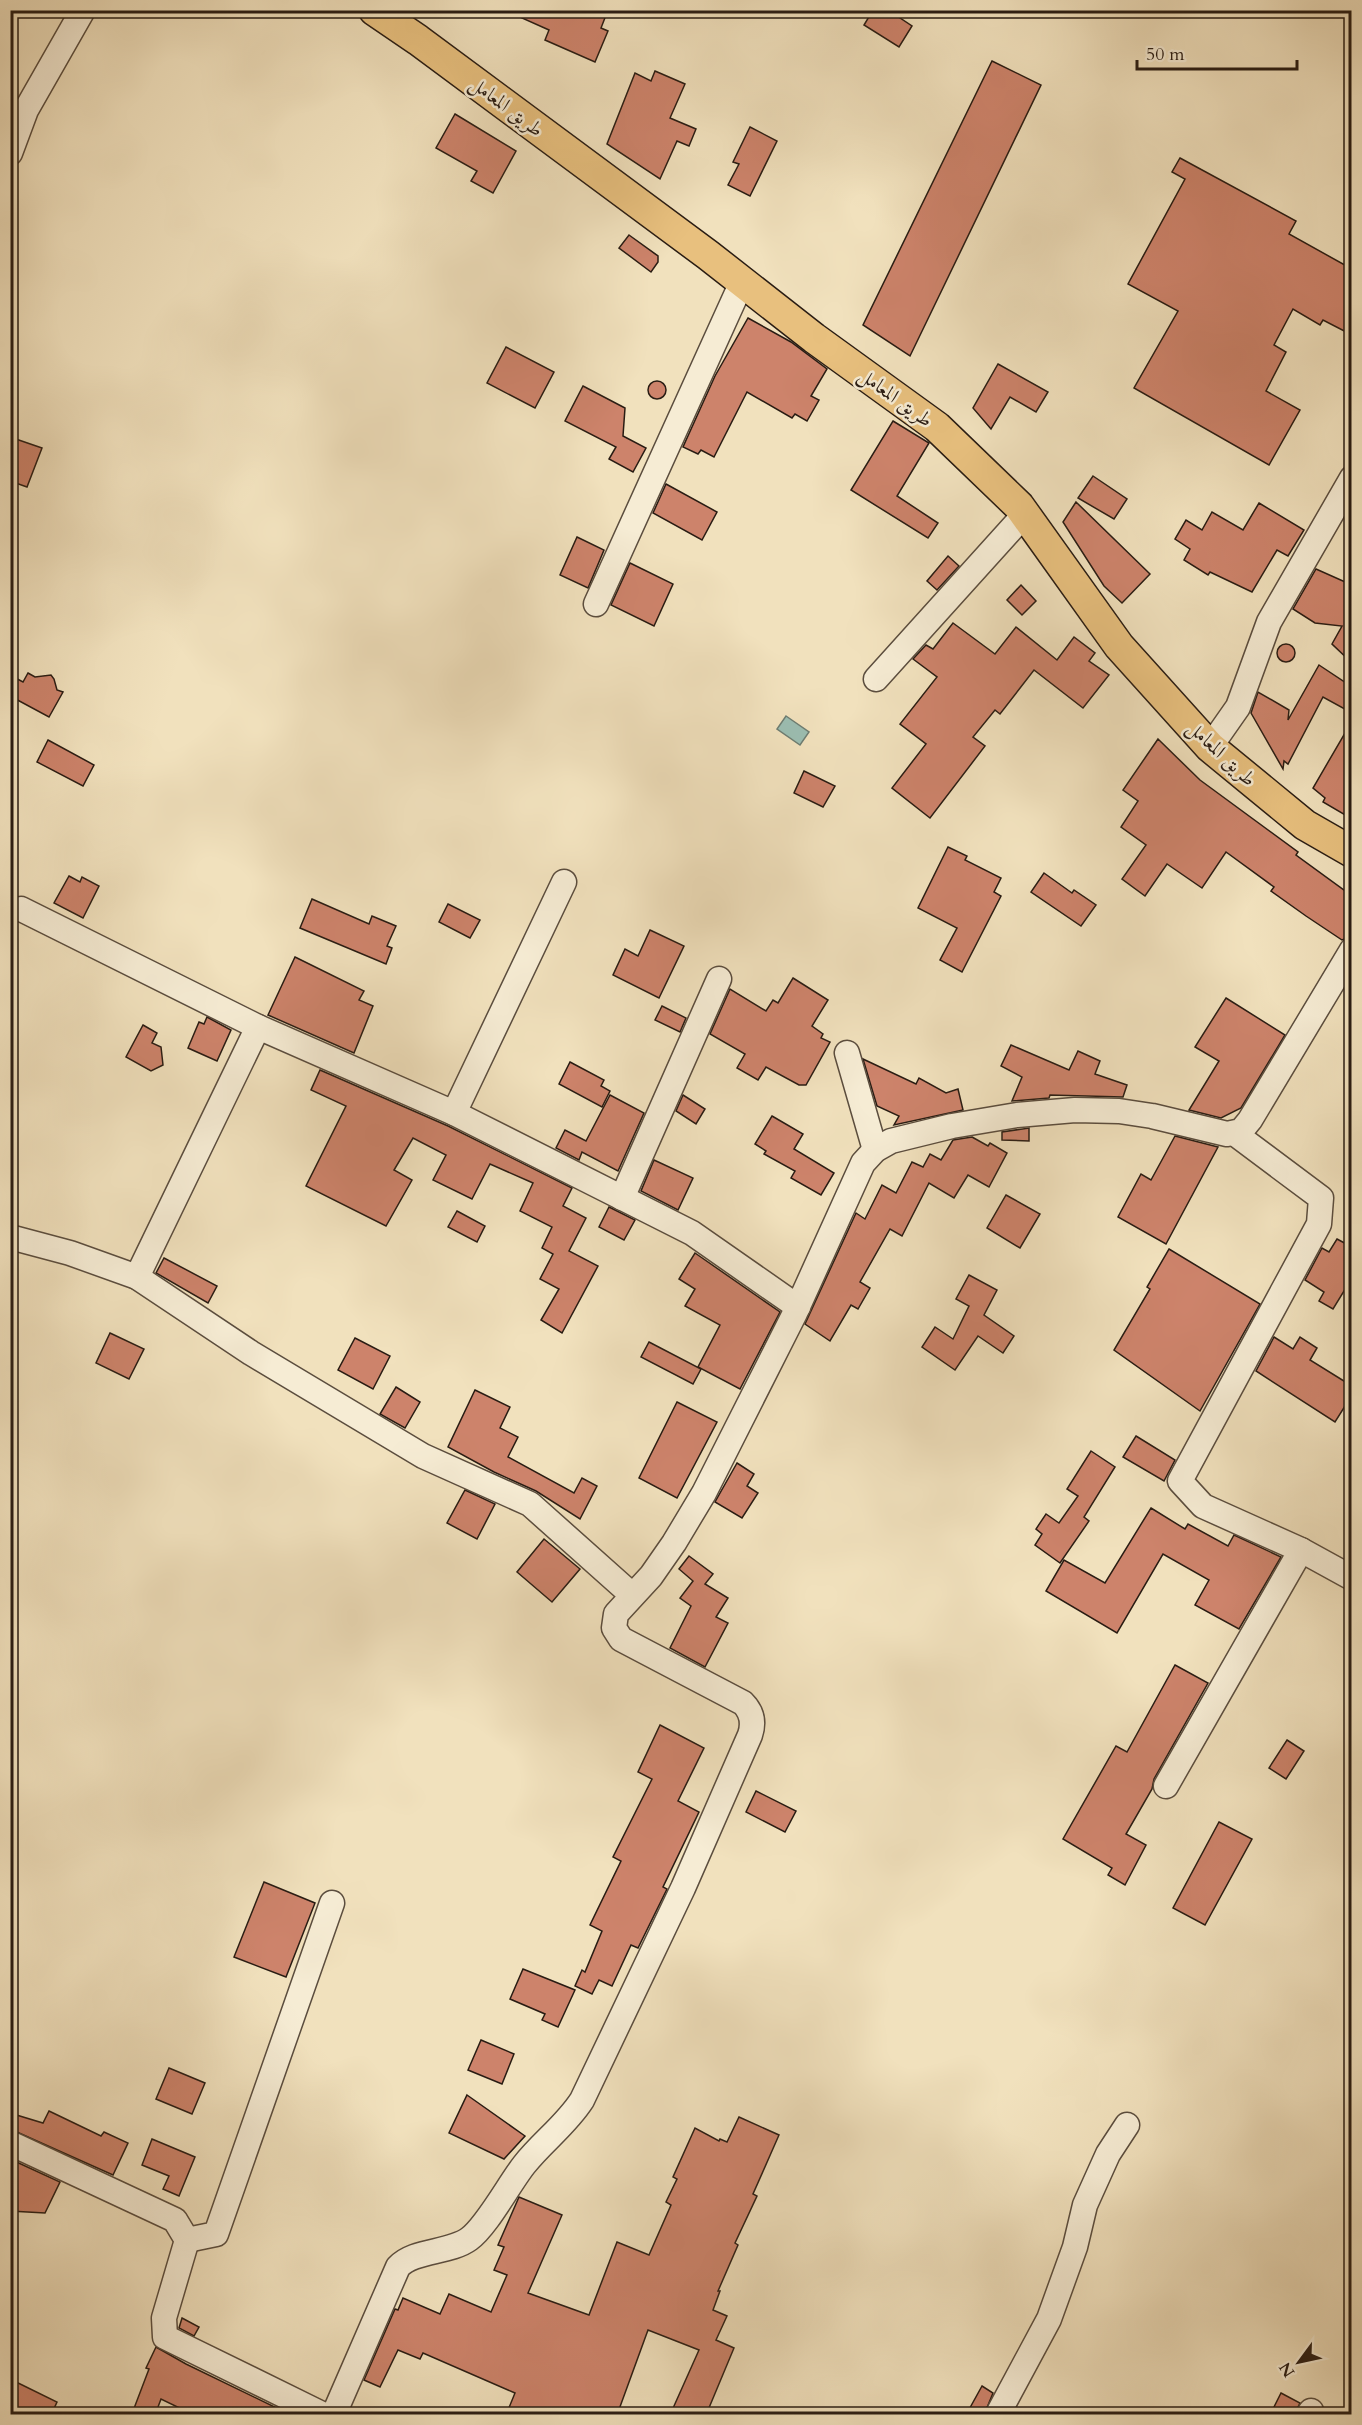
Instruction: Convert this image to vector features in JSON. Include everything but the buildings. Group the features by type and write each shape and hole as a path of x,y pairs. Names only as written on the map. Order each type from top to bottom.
{"main road":[{"name":"طريق المعامل","path":"374,10 418,40 814,338 937,427 1019,507 1119,646 1210,747 1305,825 1352,852"}],"street":[{"path":"10,153 26,110 82,10"},
{"path":"596,604 742,282"},
{"path":"1210,747 1238,707 1269,622 1352,478"},
{"path":"876,679 1024,515"},
{"path":"454,1113 564,882"},
{"path":"21,909 258,1027 454,1113 692,1233 798,1306"},
{"path":"334,2415 398,2268 411,2258 460,2244 472,2236 525,2164 570,2118 582,2100 683,1887 750,1736 753,1721 748,1708 743,1703 627,1642 617,1634 614,1621 616,1614 651,1576 674,1543 704,1492 798,1306 859,1170 875,1150 891,1141 952,1126 1017,1115 1075,1110 1119,1111 1152,1116 1227,1134 1241,1131 1250,1120 1352,950"},
{"path":"622,1198 719,979"},
{"path":"137,1277 258,1027"},
{"path":"847,1053 875,1150"},
{"path":"1234,1133 1321,1198 1320,1224 1180,1481 1203,1506 1301,1550 1352,1578"},
{"path":"10,1237 70,1253 137,1277 251,1353 423,1456 530,1504 632,1595"},
{"path":"1166,1786 1301,1550"},
{"path":"187,2240 216,2234 332,1903"},
{"path":"998,2415 1049,2319 1075,2247 1085,2205 1108,2154 1127,2125"},
{"path":"10,2143 175,2220 187,2240 164,2318 165,2337 322,2415"}],"water":[{"path":"786,716 809,732 800,745 777,729"}]}
